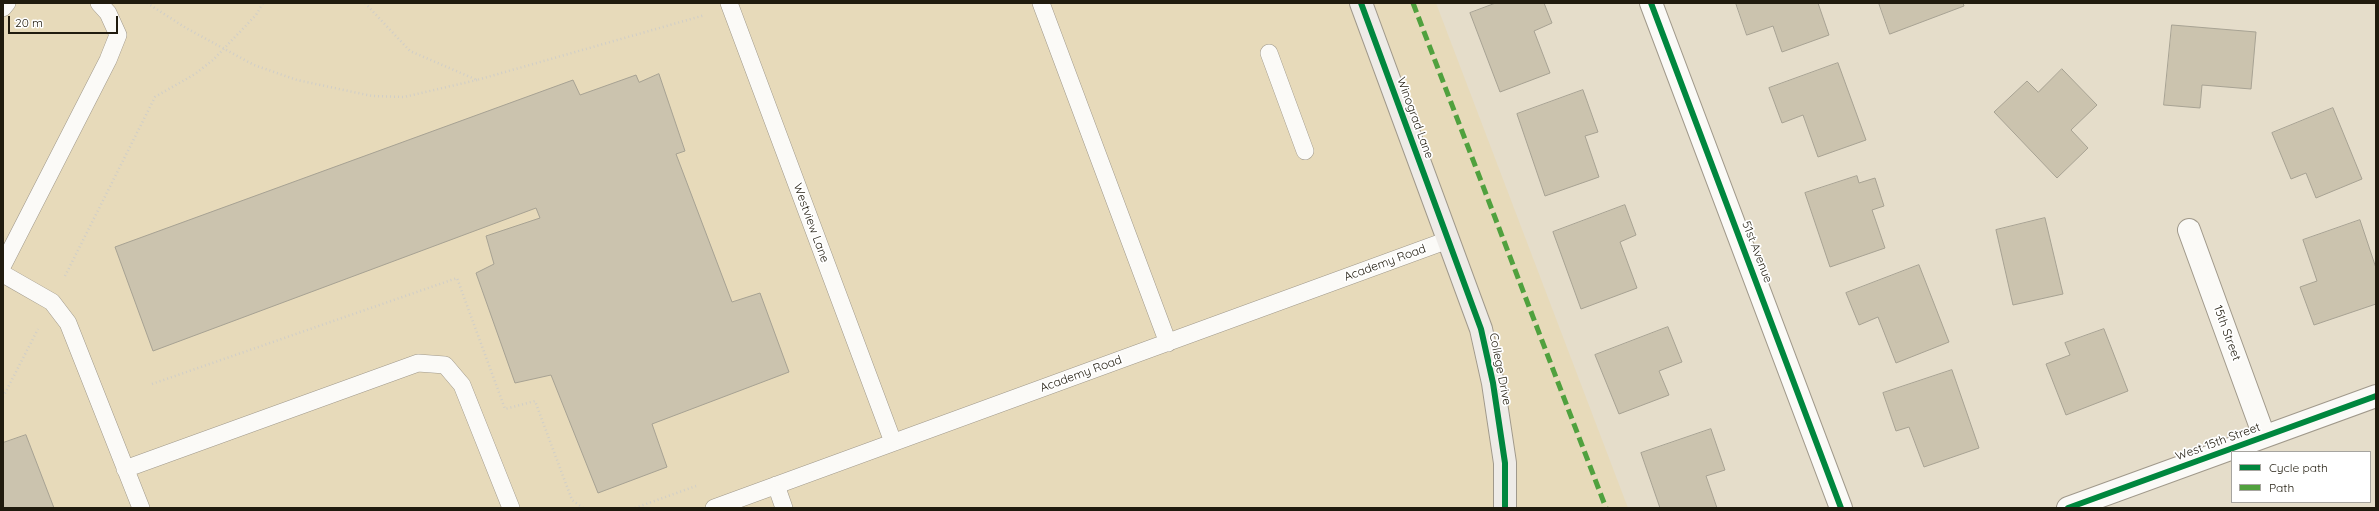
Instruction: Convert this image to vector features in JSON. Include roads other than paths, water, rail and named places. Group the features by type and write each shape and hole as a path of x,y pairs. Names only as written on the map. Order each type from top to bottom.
{"street":[{"name":"Winograd Lane","path":"1361,3 1448,240"},
{"name":"51st Avenue","path":"1652,3 1841,508"},
{"name":"15th Street","path":"2189,230 2264,436"},
{"name":"College Drive","path":"1448,240 1481,329 1493,383 1505,463 1505,508"},
{"name":"West 15th Street","path":"2068,508 2376,396"}],"lane":[{"path":"3,8 6,3"},
{"path":"3,265 108,60 118,35 108,12 99,3"},
{"name":"Westview Lane","path":"729,3 893,442"},
{"path":"1041,3 1168,343"},
{"path":"1269,53 1305,151"},
{"name":"Academy Road","path":"714,508 1448,240"},
{"path":"3,274 52,302 68,323 140,508"},
{"path":"126,469 418,363 445,365 462,385 511,508"},
{"path":"776,485 784,508"}]}
